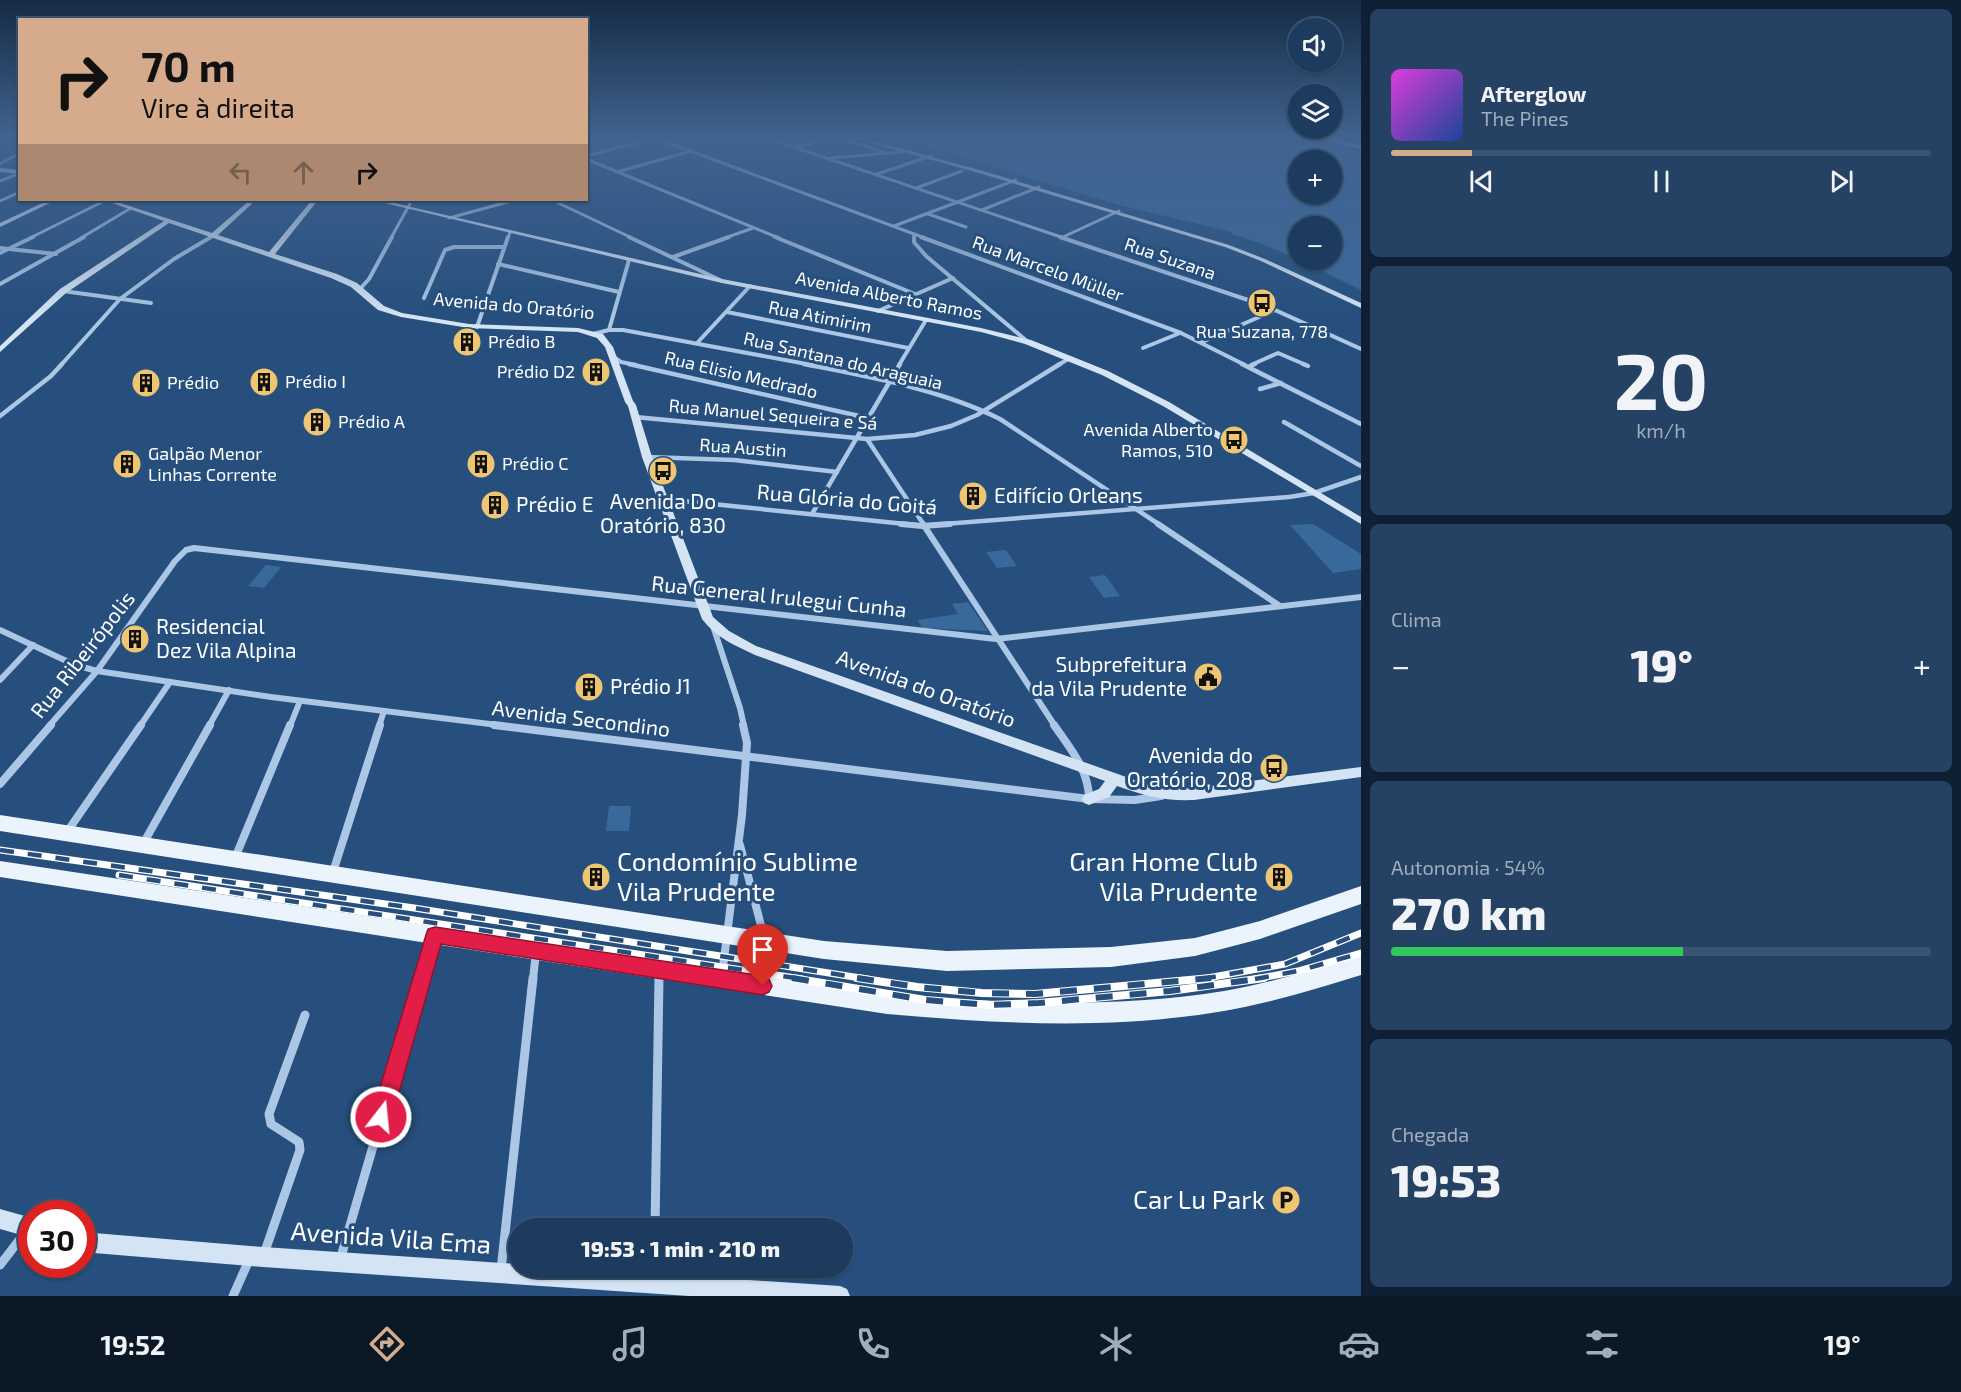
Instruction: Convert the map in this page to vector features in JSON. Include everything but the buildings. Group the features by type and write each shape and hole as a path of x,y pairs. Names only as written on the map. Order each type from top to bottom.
{"main road":[{"path":"1066,196 1244,252 1361,304"},
{"path":"0,225 51,201"},
{"name":"Avenida do Oratório","path":"109,201 272,253 334,276 359,290 384,310 401,315 477,325 601,332 609,336 615,345 632,405"},
{"path":"116,203 131,201"},
{"path":"214,235 252,201"},
{"path":"272,253 314,201"},
{"name":"Avenida Alberto Ramos","path":"379,201 629,260 1028,342 1070,358 1167,404 1361,521"},
{"path":"0,350 63,291 170,220"},
{"name":"Avenida do Oratório","path":"601,332 632,405 647,456 703,605 713,625 739,643 1113,779 1167,795 1194,794 1361,772"},
{"path":"1089,799 1103,795 1109,790 1113,779"},
{"path":"0,823 142,847 824,950 947,961 1111,957 1206,944 1260,930 1361,896"},
{"path":"0,870 721,980 887,1004 986,1013 1051,1015 1132,1011 1224,1001 1312,980 1361,965"},
{"path":"0,1219 18,1224"},
{"name":"Avenida Vila Ema","path":"96,1243 257,1257 648,1283 745,1293 840,1296"}],"street":[{"path":"676,196 915,294"},
{"name":"Rua Marcelo Müller","path":"814,196 1181,333 1361,424"},
{"name":"Rua Suzana","path":"941,196 1276,310 1361,349"},
{"path":"894,226 973,196"},
{"path":"982,210 1016,196"},
{"path":"0,253 104,201"},
{"path":"359,290 369,279 412,201"},
{"path":"449,218 511,201"},
{"path":"554,201 722,280"},
{"path":"0,284 56,254 131,208"},
{"path":"1062,237 1118,212"},
{"path":"927,214 966,227"},
{"path":"673,257 753,228"},
{"path":"477,325 510,232"},
{"path":"914,234 914,242 920,251 1028,342"},
{"path":"0,416 51,376 120,299 174,259 214,235"},
{"path":"424,298 446,250 454,247 504,247"},
{"path":"0,248 56,254"},
{"path":"601,332 620,292 629,260"},
{"path":"498,264 620,292"},
{"path":"878,311 954,278"},
{"path":"698,342 750,286"},
{"path":"63,291 151,303"},
{"path":"1202,342 1276,310"},
{"name":"Rua Atimirim","path":"726,312 908,348"},
{"path":"812,514 926,320"},
{"name":"Rua Santana do Araguaia","path":"601,332 648,333 698,342 890,381 985,410 1053,453 1281,607"},
{"path":"1143,348 1181,333"},
{"path":"1250,366 1278,353 1308,366"},
{"name":"Rua Elisio Medrado","path":"610,355 621,362 868,418"},
{"name":"Rua Manuel Sequeira e Sá","path":"636,417 867,439 915,435 963,421 1070,358"},
{"path":"1260,389 1281,382"},
{"path":"1284,422 1361,466"},
{"path":"867,439 1082,767 1089,786 1089,799"},
{"name":"Rua Austin","path":"647,456 734,460 837,472"},
{"name":"Rua Glória do Goitá","path":"664,499 922,526 1136,510 1314,493 1361,477"},
{"name":"Rua General Irulegui Cunha","path":"194,548 996,639 1361,597"},
{"name":"Rua Ribeirópolis","path":"0,784 97,671 175,561 186,550 194,548"},
{"path":"713,625 746,731 739,842 721,980"},
{"name":"Avenida Secondino","path":"0,630 75,665 97,671 170,682 1089,799 1135,800 1167,795"},
{"path":"0,680 33,645"},
{"path":"65,834 170,682"},
{"path":"142,847 229,690"},
{"path":"234,861 300,700"},
{"path":"332,875 384,711"},
{"path":"739,842 765,940"},
{"path":"339,1262 435,935"},
{"path":"501,1273 536,951"},
{"path":"655,1218 659,970"},
{"path":"233,1296 257,1257 300,1149 299,1142 271,1124 269,1114 305,1015"},
{"path":"0,1264 18,1242"}],"shaded area":[{"path":"1091,196 1288,196 1288,204 1342,204 1342,196 1361,196 1361,290 1320,270 1342,270 1342,216 1288,216 1288,255 1231,234 1232,232"},
{"path":"1313,524 1361,554 1361,569 1333,573 1290,525"},
{"path":"1006,550 1017,566 997,568 986,552"},
{"path":"266,565 281,567 264,588 248,586"},
{"path":"1105,575 1120,596 1104,598 1089,577"},
{"path":"968,602 988,631 923,628 917,620 958,614 952,604"},
{"path":"609,806 631,806 629,831 606,831"}],"railway":[{"path":"0,850 414,908 867,979"},
{"path":"119,875 802,979"},
{"path":"1204,979 1285,964 1361,933"},
{"path":"1255,979 1298,971 1361,953"},
{"path":"792,978 925,1000 990,1005 1039,1003 1170,991 1264,978"},
{"path":"857,978 982,993 1035,994 1204,979"},
{"path":"1204,979 1211,978"}],"place":[{"name":"Rua Suzana, 778","path":"1262,303"},
{"name":"Prédio B","path":"467,342"},
{"name":"Prédio D2","path":"596,372"},
{"name":"Prédio I","path":"264,382"},
{"name":"Prédio","path":"146,383"},
{"name":"Prédio A","path":"317,422"},
{"name":"Avenida Alberto Ramos, 510","path":"1234,440"},
{"name":"Galpão Menor Linhas Corrente","path":"127,464"},
{"name":"Prédio C","path":"481,464"},
{"name":"Avenida Do Oratório, 830","path":"663,471"},
{"name":"Edifício Orleans","path":"973,496"},
{"name":"Prédio E","path":"495,505"},
{"name":"Residencial Dez Vila Alpina","path":"135,639"},
{"name":"Subprefeitura da Vila Prudente","path":"1208,677"},
{"name":"Prédio J1","path":"589,687"},
{"name":"Avenida do Oratório, 208","path":"1274,768"},
{"name":"Condomínio Sublime Vila Prudente","path":"596,877"},
{"name":"Gran Home Club Vila Prudente","path":"1279,877"},
{"name":"Car Lu Park","path":"1286,1200"}],"route":[{"path":"381,1117 435,935 763,986"}]}
